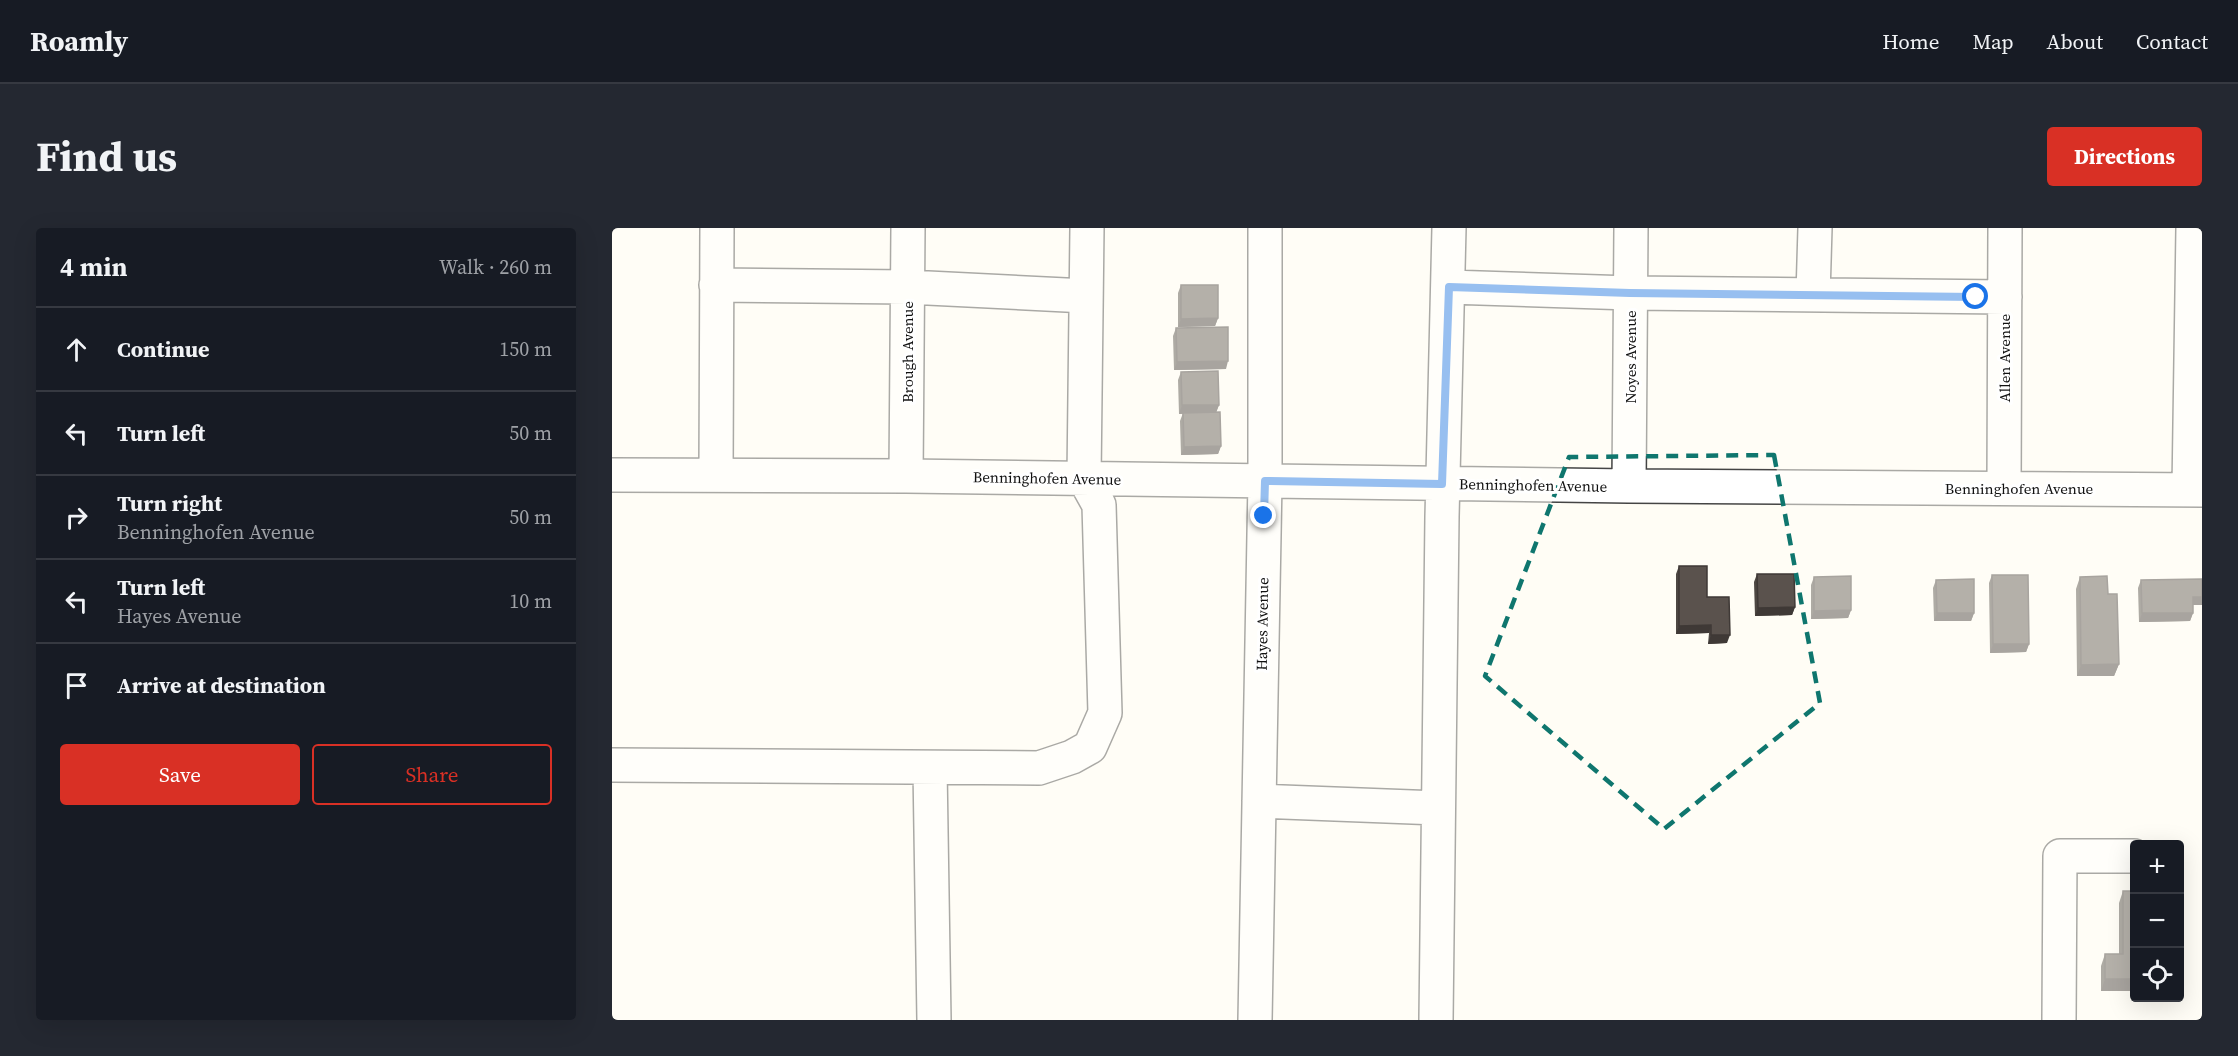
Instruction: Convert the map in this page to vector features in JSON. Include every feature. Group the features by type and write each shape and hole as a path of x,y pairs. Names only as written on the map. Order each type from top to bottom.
{"street":[{"path":"716,475 717,228"},
{"name":"Brough Avenue","path":"906,476 908,228"},
{"path":"612,765 1039,768 1072,757 1090,747 1105,713 1099,505 1084,478 1087,228"},
{"name":"Hayes Avenue","path":"1255,1020 1265,481 1265,228"},
{"path":"1436,1020 1442,484 1449,228"},
{"name":"Noyes Avenue","path":"1629,486 1631,228"},
{"path":"1813,295 1815,228"},
{"name":"Allen Avenue","path":"2004,488 2005,228"},
{"path":"2193,228 2196,490"},
{"path":"716,285 908,287 1086,296"},
{"path":"1449,287 1630,293 2005,297"},
{"name":"Benninghofen Avenue","path":"612,475 2196,490"},
{"path":"930,768 934,1020"},
{"path":"1259,801 1438,808"},
{"path":"2059,1020 2060,856 2130,856"}],"highlighted area":[{"path":"1774,455 1820,703 1664,829 1485,676 1569,457"}],"building":[{"path":"1181,285 1218,285 1218,318 1181,319"},
{"path":"1228,327 1228,361 1177,362 1176,328"},
{"path":"1218,371 1219,405 1182,405 1181,372"},
{"path":"1220,412 1221,446 1184,447 1183,413"},
{"path":"1679,566 1707,566 1707,597 1729,597 1730,635 1711,635 1711,625 1679,626"},
{"path":"1757,574 1794,574 1795,607 1758,608"},
{"path":"1992,575 2028,575 2029,644 1993,644"},
{"path":"1851,576 1851,610 1814,611 1814,577"},
{"path":"2107,576 2108,594 2117,594 2119,664 2081,665 2080,577"},
{"path":"1974,579 1974,613 1937,613 1936,580"},
{"path":"2202,579 2202,597 2193,597 2193,613 2142,613 2141,580"},
{"path":"2123,891 2130,891 2130,979 2105,979 2105,954 2123,954"}],"route":[{"path":"1264,516 1265,481 1442,484 1449,287 1630,293 1976,297"}]}
